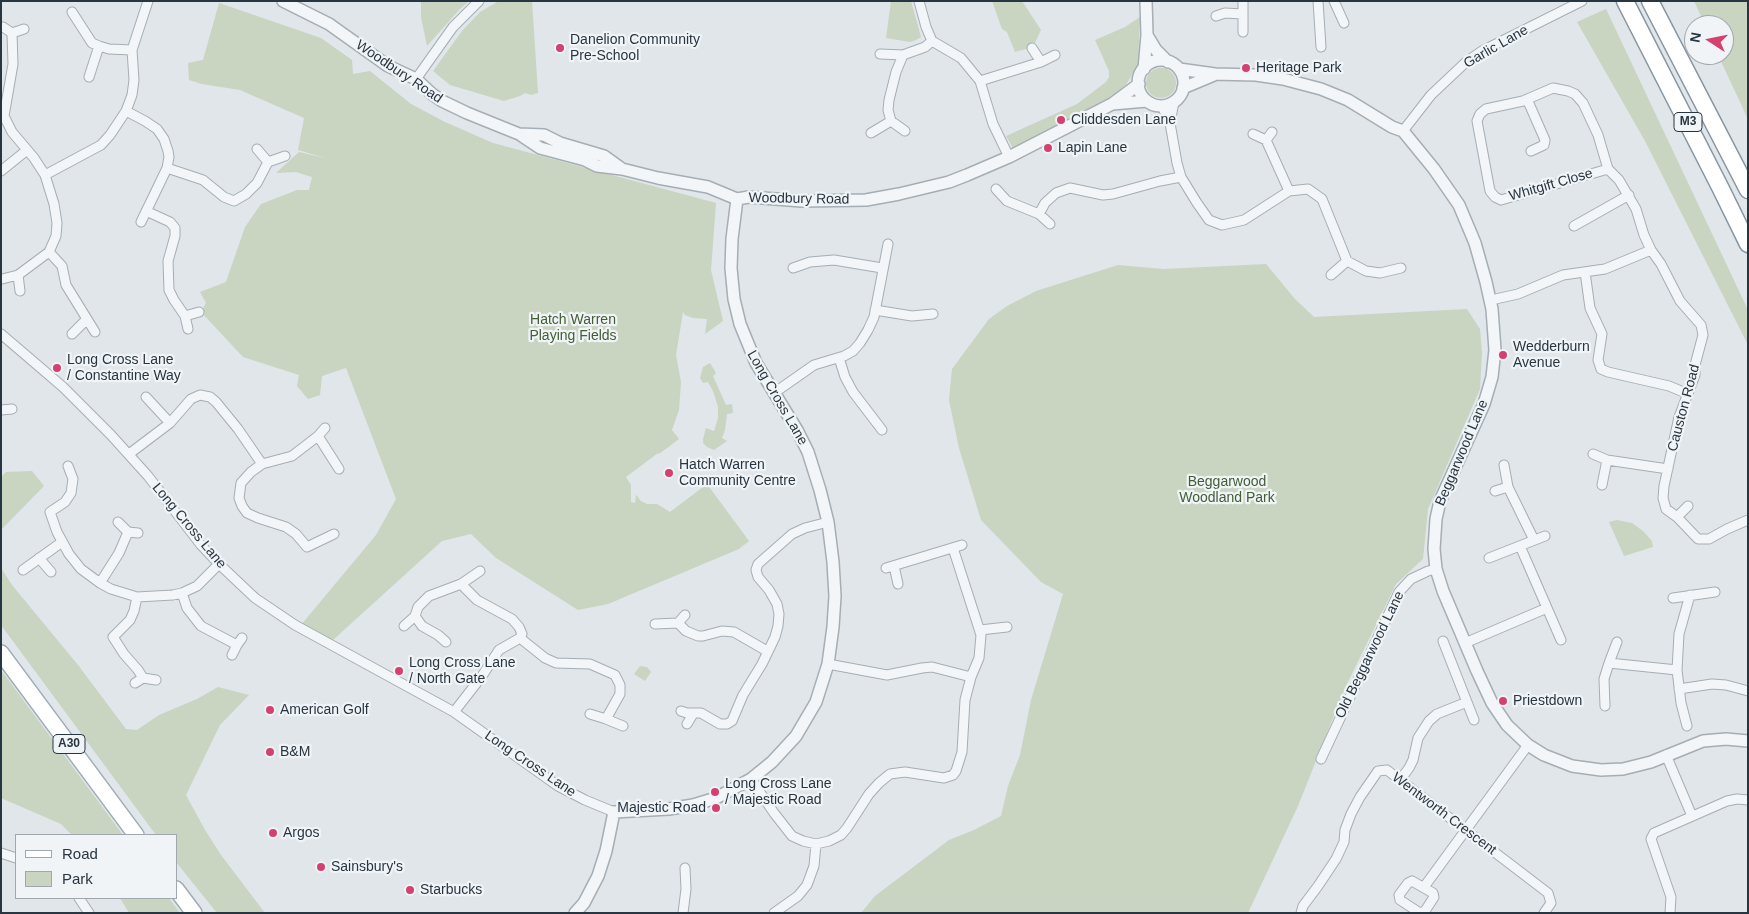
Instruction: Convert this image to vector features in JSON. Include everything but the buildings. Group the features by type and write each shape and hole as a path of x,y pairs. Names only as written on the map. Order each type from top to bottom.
{"highway":[{"name":"M3","path":"1625,1 1748,244"},
{"name":"M3","path":"1650,1 1748,190"}],"main road":[{"name":"A30","path":"1,653 135,834"},
{"path":"178,892 194,913"}],"street":[{"path":"45,175 101,145 126,111 132,95 134,80 132,50 148,1"},
{"name":"Woodbury Road","path":"283,1 297,4 329,24 388,66 416,79 442,101 519,134 540,148 585,160 597,166 622,169 708,187 737,199 748,197 808,201 873,198 899,194 948,182 1009,157 1112,104 1138,84"},
{"path":"416,79 453,27 479,1"},
{"path":"919,1 923,21 932,41 960,58 980,81 994,124 1009,157"},
{"path":"1146,1 1144,69 1138,84 1141,94 1147,101 1154,105 1162,106 1174,102 1180,96 1183,88 1182,75 1178,69 1156,50 1146,35"},
{"path":"1243,1 1243,32"},
{"path":"1318,1 1321,47"},
{"path":"1334,1 1344,23"},
{"name":"Garlic Lane","path":"1403,131 1431,95 1466,62 1482,51 1582,1"},
{"path":"72,12 92,44 109,49 132,50"},
{"path":"1216,16 1225,13 1242,14"},
{"path":"3,27 12,33"},
{"path":"12,33 24,29"},
{"path":"2,279 18,275 49,252 56,236 57,223 54,204 45,175 12,132 3,116 13,64 12,33"},
{"path":"880,54 903,55 920,50 932,41"},
{"path":"89,77 99,46"},
{"path":"1032,48 1041,62"},
{"path":"903,55 890,94 888,110 891,121 905,131"},
{"path":"980,81 1041,62 1055,55"},
{"path":"1144,69 1154,62 1168,62"},
{"name":"Beggarwood Lane","path":"1178,69 1216,74 1266,76 1312,86 1348,100 1392,127 1403,131 1434,169 1459,205 1475,243 1491,300 1495,350 1492,377 1484,404 1444,491 1437,511 1434,540 1436,569 1443,591 1465,643 1499,714 1511,730 1528,745 1544,755 1564,764 1590,769 1622,769 1651,762 1692,744 1714,739 1748,741"},
{"name":"Beggarwood Lane","path":"1183,88 1216,74"},
{"name":"Whitgift Close","path":"1608,169 1501,200 1490,191 1477,121 1480,114 1486,109 1527,99 1553,88 1562,88 1575,94 1583,103 1598,135 1608,169 1619,180 1636,208 1644,236 1651,250"},
{"path":"1527,99 1545,140 1544,145 1531,150"},
{"name":"Woodbury Road","path":"1112,104 1147,101"},
{"path":"1170,123 1174,102"},
{"path":"1162,106 1170,123 1181,177 1196,203 1209,220 1222,225 1244,220 1289,191 1308,189 1322,199 1347,261 1366,271 1380,273 1401,268"},
{"path":"126,111 145,121 160,134 167,145 169,157 167,168 141,222"},
{"path":"871,132 891,121"},
{"path":"1266,140 1272,132"},
{"path":"1253,134 1266,140 1289,191"},
{"path":"257,149 268,162"},
{"path":"1,171 27,150"},
{"path":"167,168 203,180 227,199 234,200 246,194 257,184 268,162 285,156"},
{"path":"1039,214 1045,203 1056,193 1070,188 1104,195 1114,194 1160,180 1181,177"},
{"path":"996,189 1007,201 1039,214 1050,224"},
{"path":"1574,226 1629,195"},
{"name":"Long Cross Lane","path":"1,334 63,387 129,454 201,545 255,598 295,625 454,712 558,786 585,800 614,812 669,809 693,805 716,798 751,779 772,762 796,736 816,702 828,664 834,627 833,562 828,522 820,490 808,452 797,430 751,353 742,331 734,299 731,254 737,199"},
{"path":"146,211 170,222 175,228 175,236 168,261 169,290 185,316 188,329"},
{"path":"774,393 814,365 839,358 853,351 860,343 868,330 876,310 882,268 888,244"},
{"path":"1491,300 1518,294 1563,275 1605,269 1651,250"},
{"name":"Causton Road","path":"1651,250 1661,264 1680,301 1701,325 1702,335 1695,366 1695,375 1679,417 1668,469 1663,498 1666,509 1677,517 1698,539 1709,539 1727,528 1748,520"},
{"path":"49,252 62,266 66,285 82,308 86,320 95,332"},
{"path":"793,268 810,262 834,260 882,268"},
{"path":"1331,275 1347,261"},
{"path":"1585,272 1590,308 1602,334 1598,360 1601,369 1669,386 1688,394"},
{"path":"18,275 20,290"},
{"path":"876,310 912,316 934,314"},
{"path":"185,316 199,312"},
{"path":"72,334 86,320"},
{"path":"839,358 845,377 853,392 882,430"},
{"path":"129,454 170,423 194,396 200,395 210,397 238,429 262,464"},
{"path":"146,396 170,423"},
{"path":"1,410 12,409"},
{"path":"325,428 318,436 292,456 262,464 247,475 239,488 240,502 247,513 286,527 296,534 307,547 334,534"},
{"path":"318,436 339,469"},
{"path":"1593,454 1607,460 1668,469"},
{"path":"1602,485 1607,460"},
{"path":"68,466 73,479 71,493 61,506 50,512 62,542 81,568 100,584 136,597 161,596 182,592 197,586 219,564"},
{"path":"1504,466 1508,487 1534,540"},
{"path":"1495,491 1508,487"},
{"path":"1677,517 1688,506"},
{"path":"118,522 128,532 138,533"},
{"path":"681,711 705,715 720,724 727,724 732,721 743,695 762,664 777,632 779,614 775,600 758,577 756,570 758,564 792,534 804,528 828,522"},
{"path":"100,584 119,554 128,532"},
{"path":"1489,558 1545,536"},
{"path":"23,570 62,542"},
{"path":"1520,546 1561,640"},
{"path":"751,779 792,836 816,844 829,841 841,834 869,794 890,774 905,772 944,778 953,775 962,752 965,700 980,652 981,639 958,547 890,567 898,584"},
{"path":"39,558 51,572"},
{"name":"Old Beggarwood Lane","path":"1321,759 1399,592 1411,579 1436,569"},
{"path":"404,626 415,616 418,607 429,596 461,584 480,571"},
{"path":"454,712 500,650 520,638 522,634 519,627 512,620 477,600 461,584"},
{"path":"182,592 187,608 201,626 239,642 232,655"},
{"path":"1673,598 1715,592"},
{"path":"1688,726 1676,670 1679,634 1690,595"},
{"path":"136,597 134,611 130,620 113,637 138,670 139,680 156,680"},
{"path":"1465,643 1547,608"},
{"path":"655,624 678,623 685,615"},
{"path":"415,616 422,626 438,634 446,642"},
{"path":"678,623 686,631 698,636 722,631 734,632 767,651"},
{"path":"980,630 1007,627"},
{"path":"520,638 546,658 556,663 590,664 615,675 620,685 620,694 606,719"},
{"path":"1443,641 1474,720"},
{"path":"1605,706 1604,679 1617,642"},
{"path":"1609,663 1676,670"},
{"path":"828,664 887,675 932,667 972,677"},
{"path":"1679,689 1712,684 1726,685 1748,691"},
{"path":"1400,780 1413,760 1418,738 1429,721 1437,714 1467,702"},
{"path":"590,714 623,726"},
{"path":"687,724 693,714"},
{"path":"1424,887 1528,745"},
{"path":"1666,755 1692,816"},
{"name":"Wentworth Crescent","path":"1301,913 1303,906 1336,859 1344,842 1345,830 1351,814 1360,797 1378,771 1386,770 1548,892 1551,903 1544,913"},
{"path":"1670,913 1671,897 1651,839 1654,833 1727,801 1737,799 1748,800"},
{"path":"575,913 584,903 598,876 606,851 614,812"},
{"path":"774,913 798,896 807,886 814,866 816,844"},
{"path":"1,853 15,858"},
{"path":"683,913 690,890 686,868"},
{"path":"80,899 89,913"}],"green space":[{"path":"421,1 469,1 427,46 421,17"},
{"path":"532,1 538,93 531,95 525,93 504,101 450,85 433,71 462,31 480,12 497,2"},
{"path":"891,1 911,1 921,37 910,42 886,38"},
{"path":"992,1 1022,1 1041,30 1033,47 1015,52 1007,32 1002,29"},
{"path":"1694,1 1748,1 1748,119 1723,65 1734,65 1734,15 1700,15"},
{"name":"Hatch Warren Playing Fields","path":"219,3 321,38 352,60 353,74 370,71 411,104 445,122 493,143 716,203 711,270 723,321 705,334 707,319 693,318 685,315 683,312 676,355 681,382 679,410 672,430 679,439 626,477 631,485 631,502 635,503 636,495 647,504 657,504 670,512 707,484 749,541 739,549 608,604 578,610 496,558 471,534 442,541 333,640 301,625 376,535 396,499 346,368 322,376 320,395 308,399 297,386 299,375 243,357 201,312 206,303 200,292 226,282 245,227 261,204 297,190 309,190 312,177 296,172 276,173 299,152 329,159 298,150 304,118 240,90 189,80 188,63 203,60"},
{"path":"1606,9 1748,310 1748,345 1645,141 1577,22"},
{"path":"1140,17 1138,64 1126,85 1109,99 1013,148 1006,136 1077,104 1106,82 1109,77 1109,71 1095,40 1125,27"},
{"path":"1161,68 1171,73 1176,83 1171,93 1161,98 1151,93 1146,83 1151,73"},
{"name":"Beggarwood Woodland Park","path":"1266,264 1295,299 1314,317 1467,309 1480,329 1482,353 1480,389 1428,509 1423,559 1396,584 1345,688 1298,806 1248,913 861,913 875,896 949,840 1001,816 1008,786 1020,755 1031,700 1063,594 1041,582 981,520 959,448 949,400 952,369 989,319 1007,306 1036,291 1118,265 1164,269"},
{"path":"710,363 716,373 713,376 726,405 732,404 733,413 727,414 722,438 727,441 714,450 703,443 703,439 706,428 714,431 718,418 718,407 708,382 703,383 700,378 703,367"},
{"path":"32,471 44,486 1,530 1,477 6,472"},
{"path":"1617,520 1632,523 1643,531 1652,541 1653,547 1624,556 1609,522"},
{"path":"1,568 12,585 78,665 126,729 137,730 159,715 197,699 218,687 249,695 220,725 186,795 221,855 265,913 217,913 178,864 178,834 155,834 1,625"},
{"path":"640,666 647,667 651,672 645,681 634,674"},
{"path":"1,670 122,834 71,834 61,824 1,798"},
{"path":"121,899 170,899 180,913 129,913"}],"place":[{"name":"Danelion Community Pre-School","path":"560,48"},
{"name":"Heritage Park","path":"1246,68"},
{"name":"Cliddesden Lane","path":"1061,120"},
{"name":"Lapin Lane","path":"1048,148"},
{"name":"Wedderburn Avenue","path":"1503,355"},
{"name":"Long Cross Lane / Constantine Way","path":"57,368"},
{"name":"Hatch Warren Community Centre","path":"669,473"},
{"name":"Long Cross Lane / North Gate","path":"399,671"},
{"name":"Priestdown","path":"1503,701"},
{"name":"American Golf","path":"270,710"},
{"name":"B&M","path":"270,752"},
{"name":"Long Cross Lane / Majestic Road","path":"715,792"},
{"name":"Majestic Road","path":"716,808"},
{"name":"Argos","path":"273,833"},
{"name":"Sainsbury's","path":"321,867"},
{"name":"Starbucks","path":"410,890"}]}
